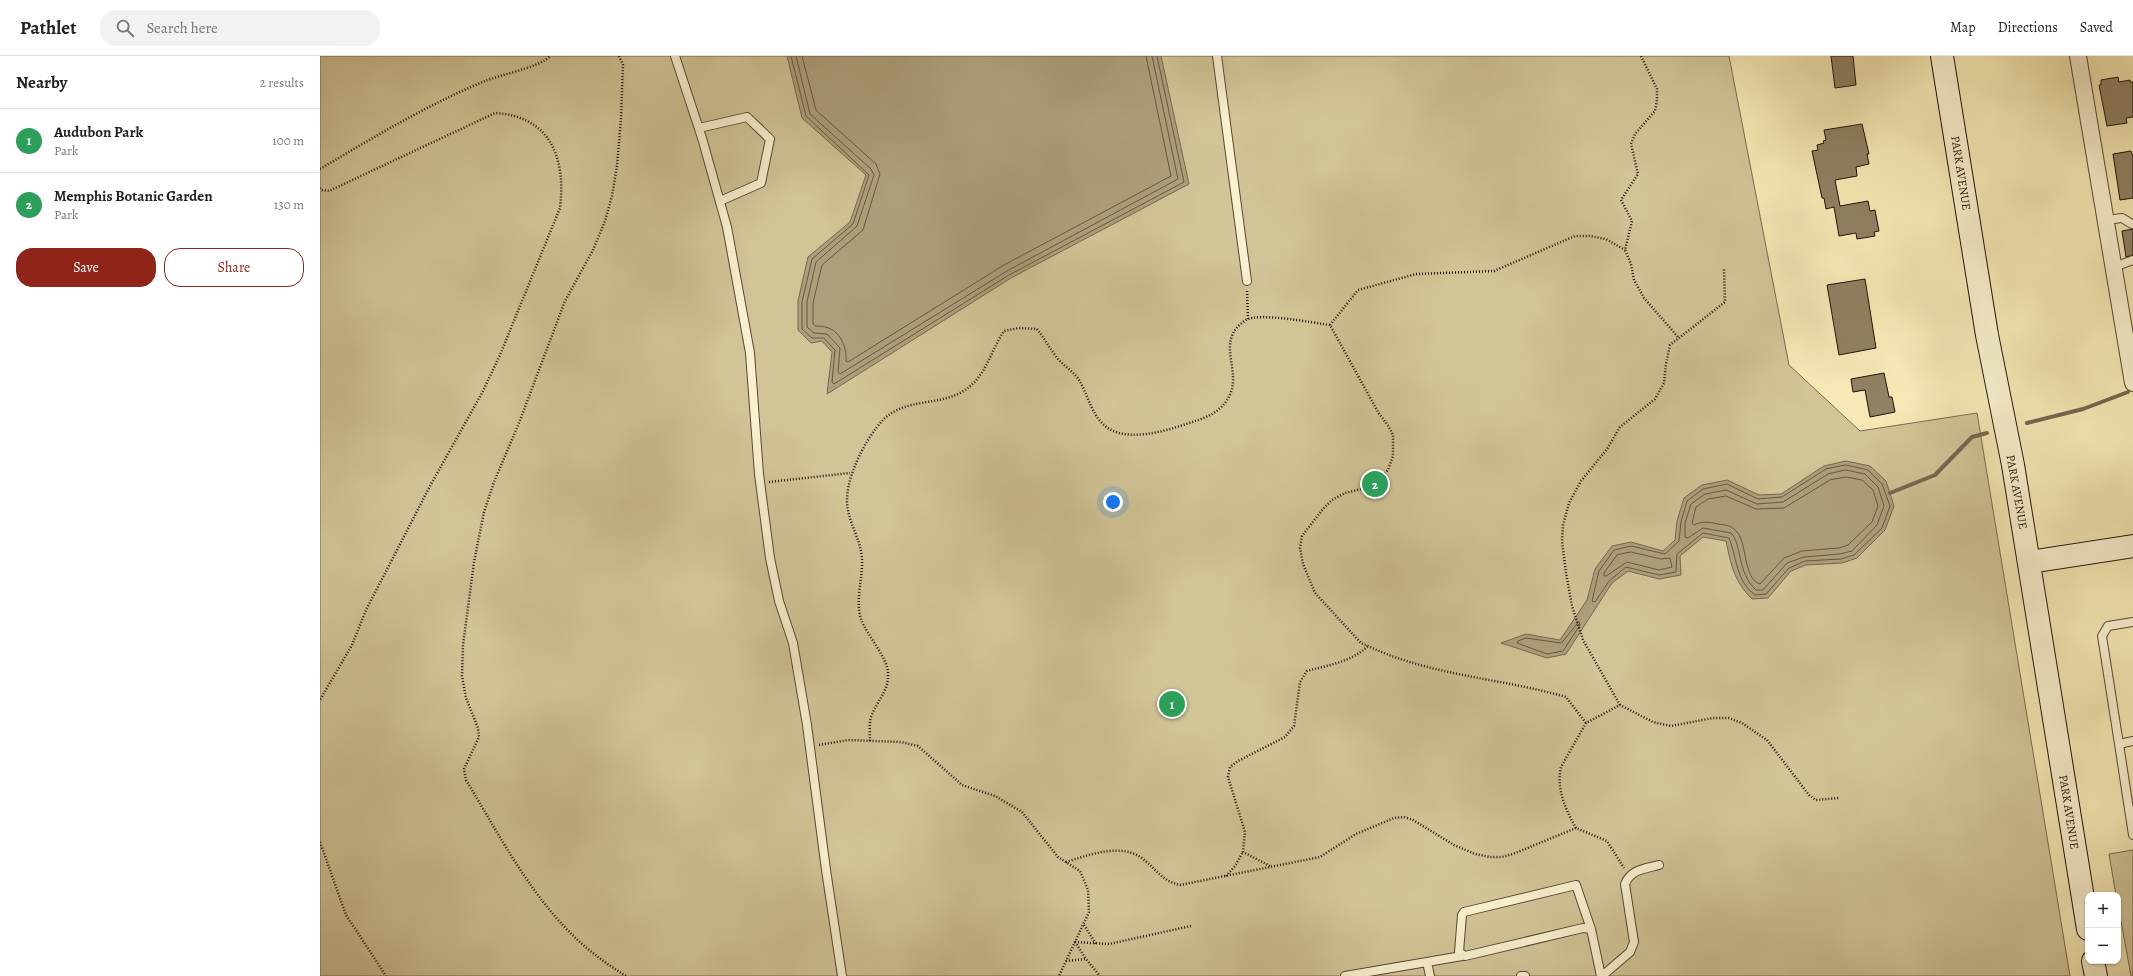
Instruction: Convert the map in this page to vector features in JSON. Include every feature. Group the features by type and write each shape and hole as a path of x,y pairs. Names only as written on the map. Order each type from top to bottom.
{"main road":[{"name":"PARK AVENUE","path":"1942,56 1987,335 2013,465 2088,928"},
{"path":"2028,562 2133,546"},
{"path":"2094,964 2096,976"}],"street":[{"path":"2078,56 2133,383"}],"lane":[{"path":"675,56 699,128 727,227 750,353 760,483 770,558 779,601 793,643 810,747 842,976"},
{"path":"1216,56 1247,281"},
{"path":"699,128 747,117 770,139 761,183 720,201"},
{"path":"2105,220 2122,218 2132,224"},
{"path":"2114,267 2133,260"},
{"path":"2133,622 2108,626 2102,636 2133,835"},
{"path":"2119,744 2133,741"},
{"path":"1462,956 1459,952 1462,915 1464,912 1576,885 1579,889 1591,929 1602,976 1630,952 1634,942 1625,884 1628,876 1632,873 1659,865"},
{"path":"1345,976 1462,956 1583,928 1591,929"},
{"path":"1427,962 1430,976"}],"path":[{"path":"320,169 433,104 490,79 530,66 550,56"},
{"path":"619,56 622,65 621,119 617,166 612,196 605,221 593,250 565,301 519,422 494,482 484,512 468,600 463,645 462,676 466,698 478,728 479,737 464,768 466,780 511,857 543,901 588,949 626,976"},
{"path":"1625,250 1632,221 1621,200 1638,174 1631,144 1635,134 1655,111 1657,100 1657,89 1641,56"},
{"path":"320,188 321,190 329,191 495,114 511,114 533,124 542,132 551,143 559,161 563,184 558,215 500,355 482,393 448,453 366,610 352,645 320,700"},
{"path":"1330,325 1358,290 1416,274 1494,271 1575,236 1590,236 1606,239 1625,250 1631,264 1634,280 1644,298 1678,337"},
{"path":"1724,268 1726,302 1710,316 1678,337 1670,345 1664,383 1655,399 1620,426 1607,449 1581,481 1569,503 1563,525 1562,541 1572,606 1583,640 1620,705 1653,722 1671,726 1713,718 1729,718 1742,722 1767,740 1809,795 1816,800 1839,798"},
{"path":"1247,281 1248,319"},
{"path":"870,741 871,718 887,688 888,671 861,619 859,599 862,560 861,546 847,509 850,473 871,435 884,419 901,408 918,402 947,398 962,391 975,380 988,364 995,344 1004,331 1019,328 1037,328 1058,359 1079,380 1102,424 1116,432 1137,435 1162,432 1213,415 1222,406 1231,392 1233,379 1229,346 1236,328 1248,319 1264,316 1330,325"},
{"path":"1330,325 1378,412 1390,426 1393,435 1393,456 1388,470 1378,481 1369,487 1345,493 1332,500 1302,536 1300,548 1302,564 1315,593 1361,643 1412,662 1476,679 1566,697 1586,722"},
{"path":"760,483 850,473"},
{"path":"1226,876 1235,866 1243,852 1245,832 1228,777 1230,768 1238,761 1285,737 1294,726 1300,682 1307,670 1339,663 1358,656 1368,646"},
{"path":"1620,705 1586,722 1565,759 1559,775 1563,800 1576,828 1607,841 1628,876"},
{"path":"810,747 848,740 901,742 918,746 962,785 995,796 1022,812 1058,857 1080,871 1088,890 1089,912 1059,976"},
{"path":"1066,862 1102,853 1122,850 1132,852 1143,859 1168,882 1180,885 1320,857 1356,834 1394,818 1404,817 1413,820 1454,845 1475,854 1490,857 1502,857 1513,854 1576,828"},
{"path":"320,842 346,915 386,976"},
{"path":"1243,852 1270,866"},
{"path":"1083,925 1096,944"},
{"path":"1075,942 1109,944 1191,926"},
{"path":"1075,942 1086,959 1100,976"},
{"path":"1066,961 1086,959"}],"shaded area":[{"path":"320,56 1729,56 1789,365 1860,431 1977,413 2070,976 320,976"},
{"path":"2133,850 2133,976 2131,976 2121,921 2121,892 2115,892 2109,854"}],"water":[{"path":"787,56 1161,56 1189,184 1011,278 827,394 832,352 822,341 811,343 798,330 798,301 808,257 850,222 866,175 802,118"},
{"path":"1846,461 1870,466 1886,481 1894,506 1885,530 1857,558 1842,563 1806,565 1791,571 1768,598 1752,599 1737,579 1726,541 1703,537 1680,556 1681,575 1659,579 1628,571 1612,583 1566,654 1547,658 1501,643 1526,634 1560,640 1587,600 1595,569 1612,546 1631,542 1663,551 1675,540 1677,521 1684,498 1702,485 1727,480 1759,495 1781,494 1824,466"}],"building":[{"path":"1831,56 1853,56 1856,85 1835,88"},
{"path":"2118,77 2119,82 2130,80 2130,82 2133,82 2133,117 2126,118 2127,123 2107,126 2099,85 2101,85 2101,80"},
{"path":"1862,124 1869,154 1867,154 1869,164 1856,167 1857,176 1835,180 1840,206 1868,201 1870,211 1875,210 1879,231 1874,232 1875,236 1857,239 1856,233 1839,236 1834,207 1826,209 1824,198 1822,198 1812,151 1818,150 1817,145 1824,143 1823,141 1826,140 1824,130"},
{"path":"2131,151 2133,156 2133,198 2120,200 2113,154"},
{"path":"2133,229 2133,255 2126,257 2122,231"},
{"path":"1865,279 1876,348 1839,355 1827,285"},
{"path":"1884,373 1889,397 1892,397 1895,412 1870,417 1865,390 1853,392 1851,379"}],"waterway":[{"path":"2027,423 2083,409 2128,392"},
{"path":"1890,493 1935,475 1972,437 1987,433"}],"place":[{"name":"Memphis Botanic Garden","path":"1375,484"},
{"name":"Audubon Park","path":"1172,704"}]}
